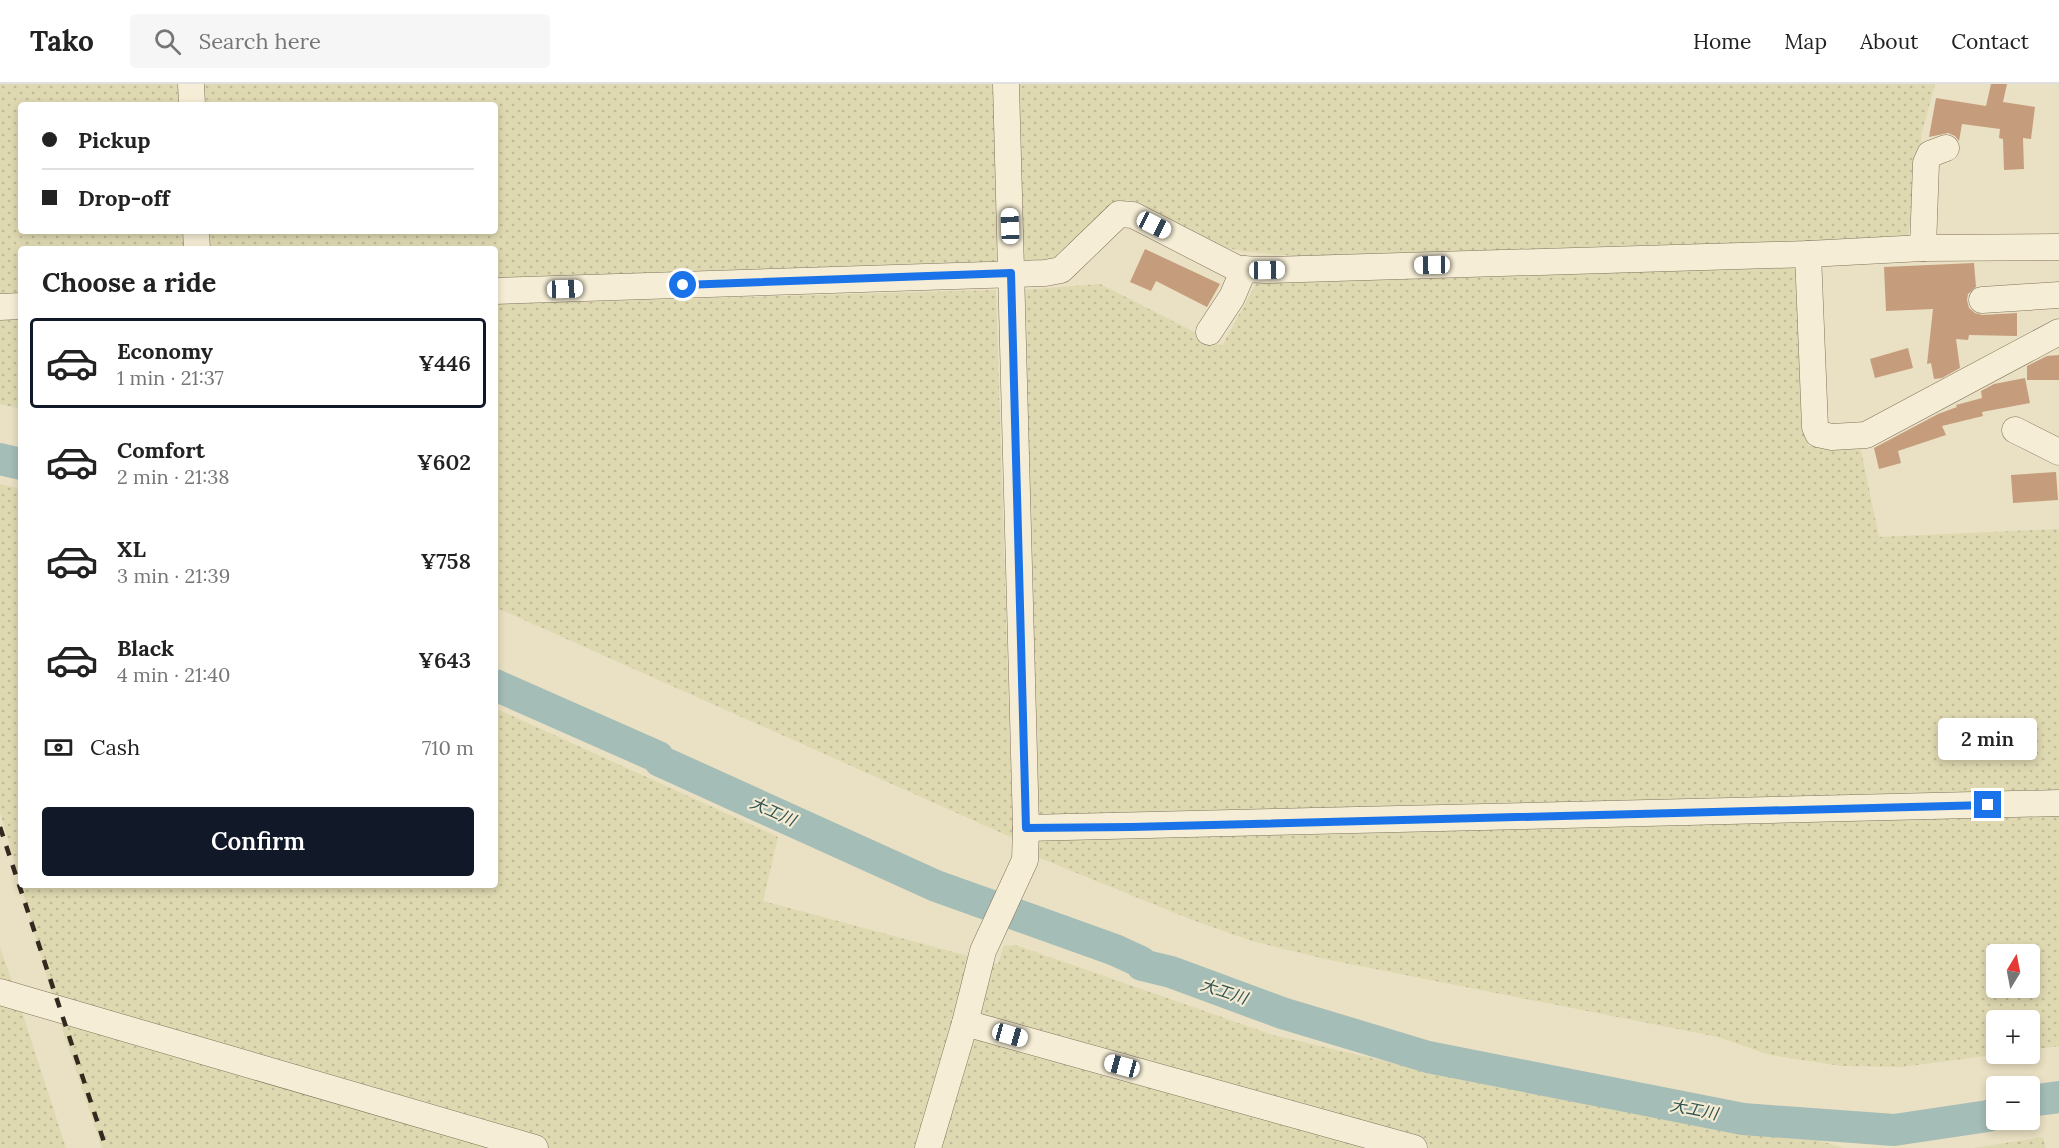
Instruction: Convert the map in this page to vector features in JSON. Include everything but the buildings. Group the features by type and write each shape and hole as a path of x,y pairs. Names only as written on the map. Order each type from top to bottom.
{"street":[{"path":"191,84 192,102"},
{"path":"928,1148 965,1023 983,951 1024,860 1026,828 1006,84"},
{"path":"1923,248 1926,163 1930,154 1946,148"},
{"path":"498,291 1045,273 1060,270 1119,214 1133,214 1238,269 1290,270 1808,254 1923,248 2059,247"},
{"path":"1808,254 1815,427 1818,434 1832,437 1866,435 2059,332"},
{"path":"1209,332 1232,297 1244,269"},
{"path":"1983,300 2059,295"},
{"path":"0,307 18,306"},
{"path":"2015,430 2059,452"},
{"path":"1026,828 2059,803"},
{"path":"0,992 535,1148"},
{"path":"965,1023 1414,1148"}],"shaded area":[{"path":"0,84 1935,84 1922,132 1908,238 1314,258 1222,247 1138,202 1126,200 1106,210 1062,257 1039,265 498,281 498,246 18,246 18,294 0,294"},
{"path":"1798,267 1808,446 1860,446 1879,537 2059,529 2059,792 1034,820 1021,290 1100,284 1222,346 1258,280"},
{"path":"996,290 1013,838 498,608 498,304"},
{"path":"18,313 18,408 0,404 0,314"},
{"path":"0,484 18,488 18,875 0,812"},
{"path":"498,709 778,837 763,901 998,964 1004,946 1015,945 1273,1035 1452,1077 1791,1132 1844,1148 102,1148 58,1016 22,888 498,888"},
{"path":"2059,812 2059,1046 2040,1049 2040,1010 1986,1010 1986,1056 1902,1067 1841,1066 1770,1055 1718,1037 1325,959 1252,941 1190,919 1035,856 1035,836"},
{"path":"0,947 13,984 66,1148 0,1148"},
{"path":"2043,1137 2046,1148 1973,1148"}],"waterway":[{"name":"大工川","path":"0,459 18,463"},
{"name":"大工川","path":"498,686 658,757 660,761 936,886 1115,950 1141,962 1142,965 1171,972 1282,1013 1428,1057 1743,1119 1894,1130 1986,1116"},
{"name":"大工川","path":"2040,1100 2059,1097"}],"railway":[{"path":"0,827 18,882"},
{"path":"20,888 106,1148"}],"route":[{"path":"683,285 1011,273 1026,828 1988,805"}]}
